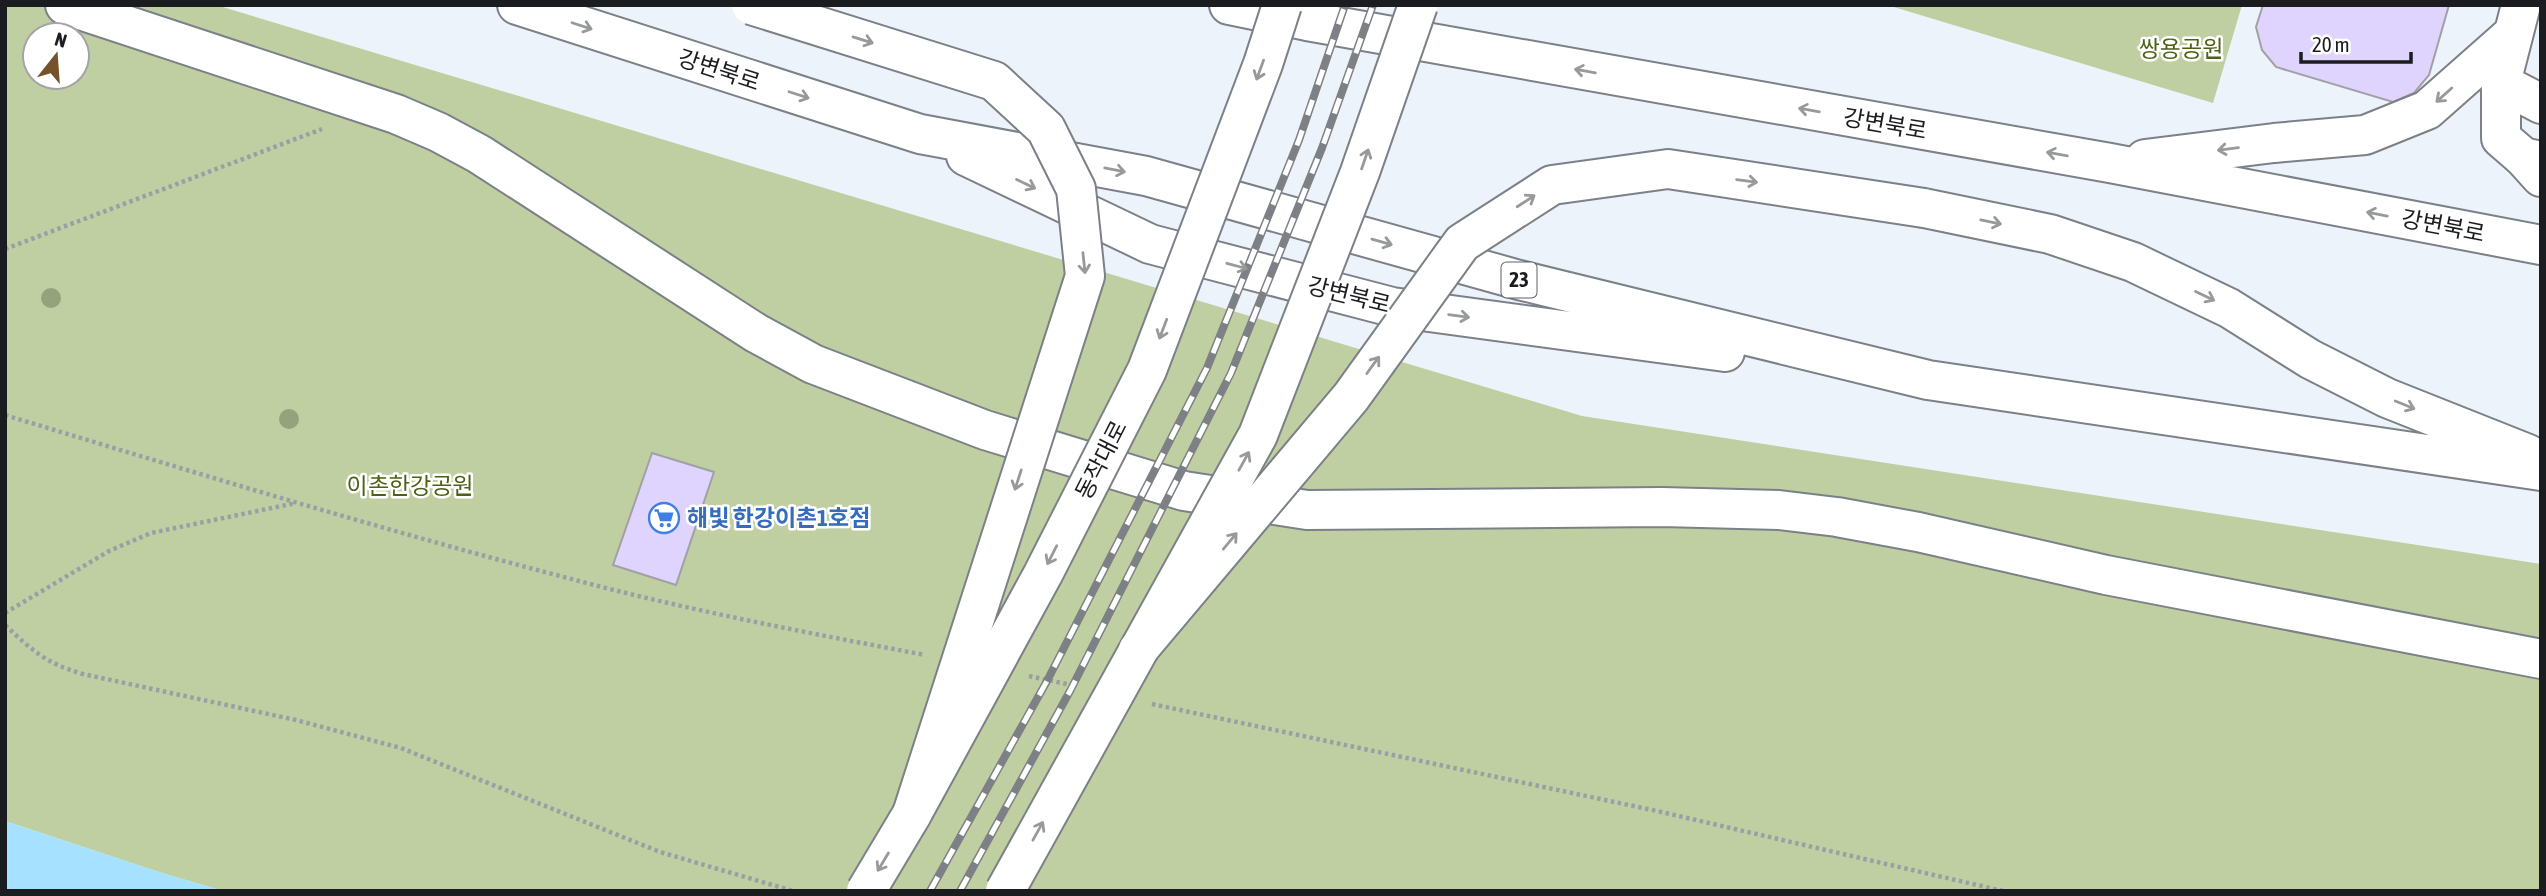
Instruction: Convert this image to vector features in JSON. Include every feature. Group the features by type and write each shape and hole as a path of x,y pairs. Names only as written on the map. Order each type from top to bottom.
{"main road":[{"path":"65,5 377,108 438,132 479,154 756,333 813,364 985,430 1184,491 1307,510 1662,507 1791,511 1918,533 2106,575 2541,659"},
{"name":"강변북로","path":"517,5 920,134 1146,176 1519,280 1928,380"},
{"path":"751,5 994,80 1046,129 1076,188 1085,276 912,814"},
{"name":"강변북로","path":"1229,5 1320,24 2110,163 2541,245"},
{"name":"동작대로","path":"866,891 912,814 1042,574 1147,370 1263,64 1282,5"},
{"path":"1005,891 1258,435 1360,172 1418,5"},
{"path":"2110,163 2365,135 2427,110 2517,19"},
{"path":"2517,19 2501,83 2501,138 2535,165"},
{"path":"2501,83 2541,104"},
{"name":"강변북로","path":"920,134 1150,244 1392,307 1928,380 2541,471"},
{"path":"1138,650 1351,397 1462,243 1552,185 1668,169 1924,208 2050,234 2133,262 2230,308 2310,359 2387,398 2541,459"}],"path":[{"path":"5,249 377,108"},
{"path":"5,614 109,551 150,533 296,503"},
{"path":"5,625 37,655 57,666 296,720 401,748 660,852 793,891"}],"green space":[{"name":"이촌한강공원","path":"5,5 216,5 1582,416 2541,564 2541,891 223,891 5,821"},
{"name":"쌍용공원","path":"1887,5 2242,5 2213,103"}],"water":[{"path":"5,821 162,873 223,891 5,891"}],"building":[{"path":"2263,5 2449,5 2429,75 2414,93 2393,102 2276,67 2262,50 2256,27"},
{"name":"해빛 한강이촌1호점","path":"652,453 714,472 676,585 613,565"}],"railway":[{"path":"930,891 1047,681 1207,368 1299,140 1345,5"},
{"path":"960,891 1070,691 1231,373 1322,148 1373,5"}],"place":[{"name":"해빛 한강이촌1호점","path":"664,518"}]}
